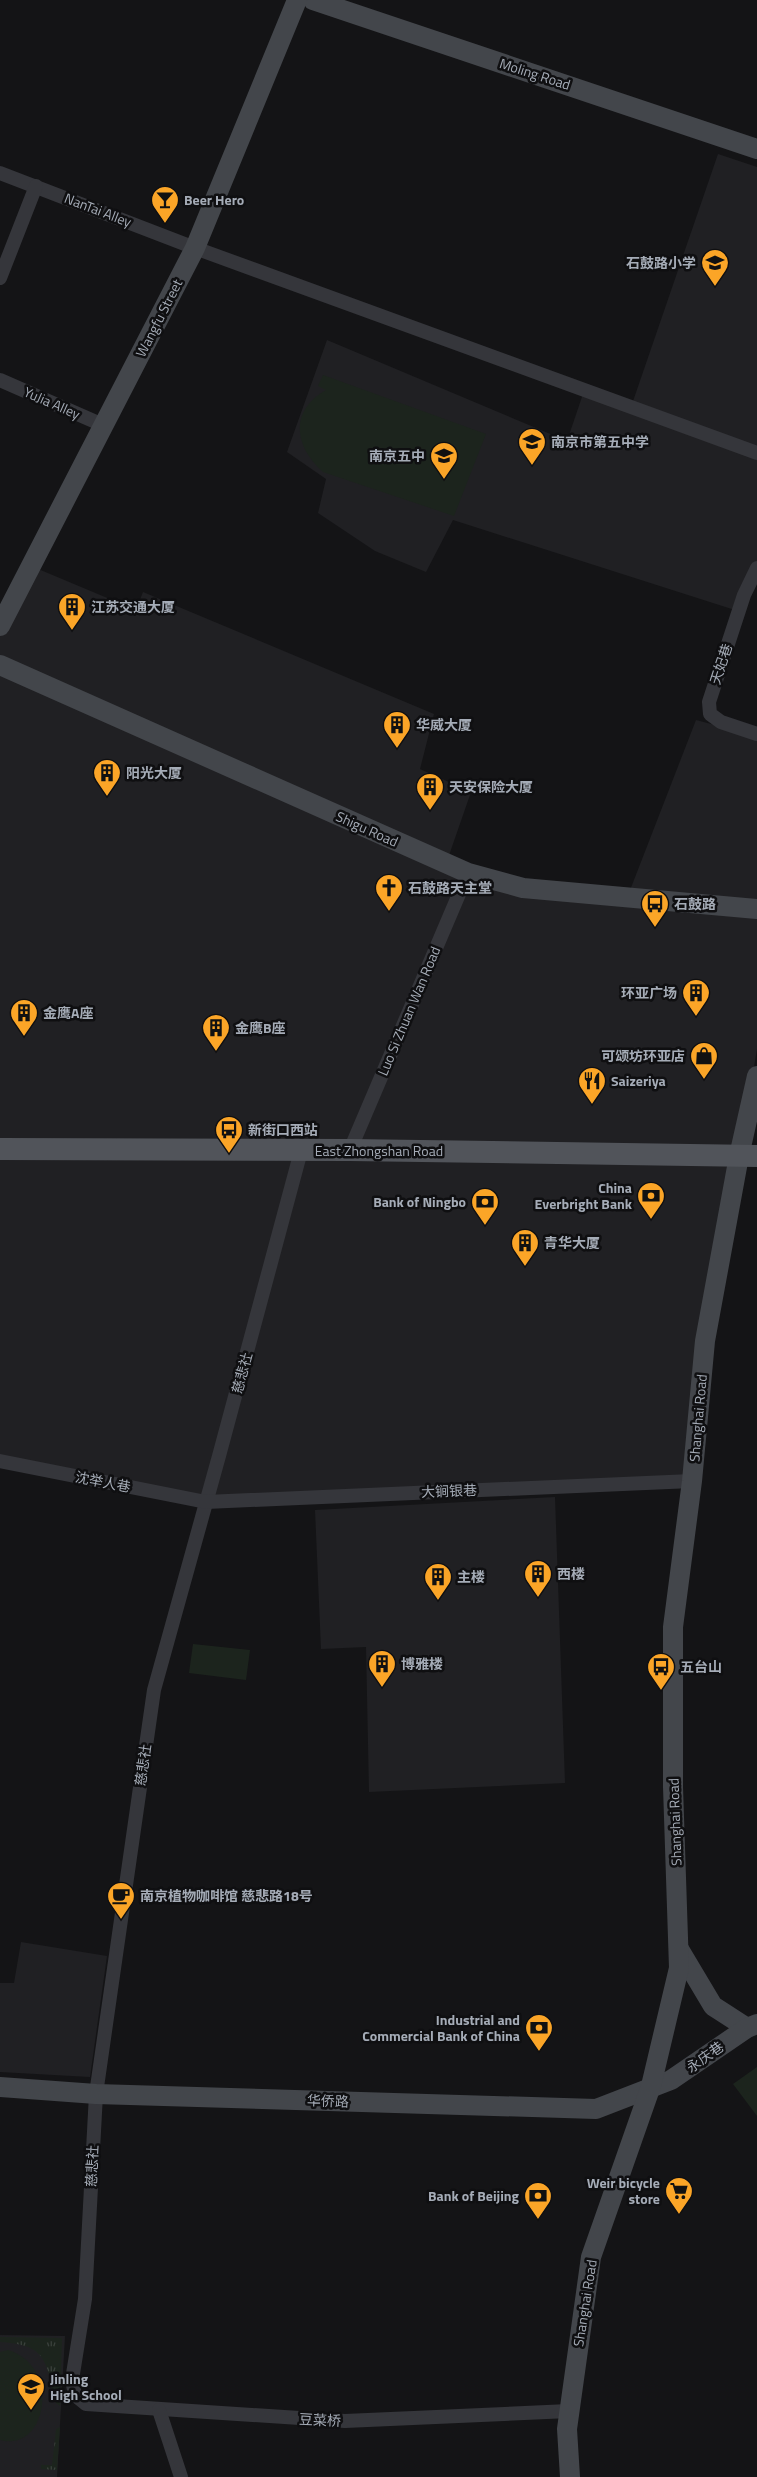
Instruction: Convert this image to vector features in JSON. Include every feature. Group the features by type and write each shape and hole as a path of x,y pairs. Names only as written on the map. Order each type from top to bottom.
{"main road":[{"name":"East Zhongshan Road","path":"0,1149 350,1150 748,1156"}],"street":[{"name":"Wangfu Street","path":"0,626 105,426 195,248 297,0"},
{"name":"Moling Road","path":"313,0 757,150"},
{"name":"NanTai Alley","path":"0,173 195,248 757,453"},
{"path":"0,278 36,186"},
{"name":"YuJia Alley","path":"0,380 105,426"},
{"name":"天妃巷","path":"757,568 744,595 709,702 710,714 721,722 757,734"},
{"name":"Shigu Road","path":"0,665 468,873 523,888 757,909"},
{"name":"Luo Si Zhuan Wan Road","path":"350,1150 468,873"},
{"name":"Shanghai Road","path":"570,2477 566,2428 591,2257 652,2086 679,1968 673,1787 673,1627 692,1481 705,1341 748,1156 757,1076"},
{"name":"慈悲社","path":"75,2395 72,2380 84,2299 96,2094 154,1690 301,1150"},
{"name":"沈举人巷","path":"0,1461 206,1502"},
{"name":"大锏银巷","path":"206,1502 692,1481"},
{"path":"679,1949 713,2006 752,2026"},
{"name":"永庆巷","path":"652,2086 671,2080 752,2026"},
{"name":"华侨路","path":"0,2087 96,2094 596,2109 652,2086"},
{"name":"豆菜桥","path":"75,2395 86,2404 345,2421 569,2411"},
{"path":"159,2410 181,2477"}],"shaded area":[{"name":"南京市第五中学","path":"718,154 757,167 757,568 738,611 453,520 426,572 375,551 318,513 326,479 287,452 327,340 567,441 584,391 631,407"},
{"path":"31,566 136,610 143,592 434,714 420,769 471,792 446,864 627,898 696,720 757,736 757,1049 739,1156 692,1481 206,1502 0,1461 0,626"},
{"path":"555,1497 565,1783 369,1792 366,1647 321,1649 315,1510"},
{"path":"21,1942 107,1956 90,2077 0,2072 0,1983 14,1983"},
{"name":"Jinling High School","path":"0,2335 65,2336 57,2477 0,2477"}],"green space":[{"path":"323,375 486,434 454,516 323,472 313,462 301,440 301,418 314,398 326,390 318,386"},
{"path":"193,1644 250,1650 246,1680 189,1673"},
{"path":"757,2067 757,2116 733,2084"},
{"path":"0,2337 62,2338 60,2406 56,2403 50,2377 42,2358 28,2347 0,2342"},
{"path":"8,2350 25,2359 36,2373 42,2389 42,2406 37,2421 29,2434 16,2441 0,2440 0,2352"},
{"path":"60,2427 57,2470 41,2469 41,2465 52,2465 56,2429"}],"place":[{"name":"Beer Hero","path":"165,224"},
{"name":"石鼓路小学","path":"715,287"},
{"name":"南京市第五中学","path":"532,466"},
{"name":"南京五中","path":"444,480"},
{"name":"江苏交通大厦","path":"72,631"},
{"name":"华威大厦","path":"397,749"},
{"name":"阳光大厦","path":"107,797"},
{"name":"天安保险大厦","path":"430,811"},
{"name":"石鼓路天主堂","path":"389,912"},
{"name":"石鼓路","path":"655,928"},
{"name":"环亚广场","path":"696,1017"},
{"name":"金鹰A座","path":"24,1037"},
{"name":"金鹰B座","path":"216,1052"},
{"name":"可颂坊环亚店","path":"704,1080"},
{"name":"Saizeriya","path":"592,1105"},
{"name":"新街口西站","path":"229,1154"},
{"name":"China Everbright Bank","path":"651,1220"},
{"name":"Bank of Ningbo","path":"485,1226"},
{"name":"青华大厦","path":"525,1267"},
{"name":"西楼","path":"538,1598"},
{"name":"主楼","path":"438,1601"},
{"name":"博雅楼","path":"382,1688"},
{"name":"五台山","path":"661,1691"},
{"name":"南京植物咖啡馆 慈悲路18号","path":"121,1920"},
{"name":"Industrial and Commercial Bank of China","path":"539,2052"},
{"name":"Weir bicycle store","path":"679,2215"},
{"name":"Bank of Beijing","path":"538,2220"},
{"name":"Jinling High School","path":"31,2411"}]}
